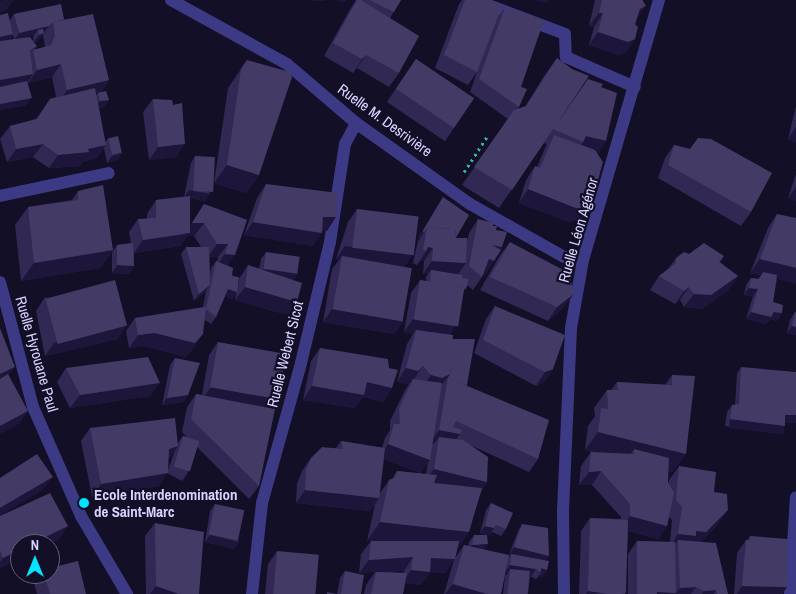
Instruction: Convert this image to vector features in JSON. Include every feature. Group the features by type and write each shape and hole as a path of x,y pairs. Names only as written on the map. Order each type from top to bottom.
{"street":[{"name":"Ruelle M. Desrivière","path":"171,0 287,64 356,123 452,189 470,204 564,256 583,260"},
{"path":"474,0 565,34 566,57 635,87"},
{"name":"Ruelle Léon Agénor","path":"564,594 563,511 571,328 583,260 659,0"},
{"name":"Ruelle Webert Sicot","path":"252,594 262,503 301,363 330,242 345,144 356,123"},
{"path":"0,196 109,173"},
{"name":"Ruelle Hyrouane Paul","path":"0,282 33,407 80,516 127,594"},
{"path":"790,594 796,497"}],"path":[{"path":"452,189 488,135"}],"building":[{"path":"357,0 361,0 419,36 399,73 366,55 362,59 333,43"},
{"path":"369,0 401,0 394,12"},
{"path":"465,0 489,0 502,6 477,72 444,55"},
{"path":"602,0 643,0 646,6 640,9 635,24 638,27 635,39 628,42 598,32 603,13 599,13"},
{"path":"61,4 64,19 53,22 49,26 19,33 14,14"},
{"path":"505,7 544,20 521,87 527,89 519,107 479,79"},
{"path":"8,13 13,34 0,37 0,15"},
{"path":"93,14 109,80 67,90 61,64 37,70 33,50 51,45 55,35 53,22"},
{"path":"43,29 44,33 39,35 38,30"},
{"path":"30,37 37,46 30,50 33,74 0,80 0,41"},
{"path":"557,58 572,69 589,76 512,190 474,167 514,110 526,106"},
{"path":"416,59 474,98 454,128 396,89"},
{"path":"247,60 290,72 292,77 259,175 227,165 241,69"},
{"path":"588,79 603,84 601,87 617,93 606,141 586,136 583,142 553,129"},
{"path":"27,81 32,98 0,104 0,87"},
{"path":"95,88 106,145 88,149 89,152 58,155 43,144 16,149 10,126 37,119 50,99"},
{"path":"106,91 109,100 100,101 98,93"},
{"path":"153,99 172,100 173,105 182,103 185,144 158,147"},
{"path":"554,135 595,150 603,162 591,206 578,209 528,189 535,166 540,168"},
{"path":"118,136 122,153 112,155 108,138"},
{"path":"698,138 711,139 772,173 751,212 668,165 674,145 690,149"},
{"path":"195,156 215,157 213,192 193,191"},
{"path":"266,184 338,193 336,217 323,217 322,233 253,222"},
{"path":"103,185 113,250 34,263 28,207 78,200 78,191"},
{"path":"190,196 190,233 143,240 138,219 156,218 156,200"},
{"path":"443,197 469,215 457,236 455,229 427,228 423,231"},
{"path":"204,204 247,220 235,255 225,254 228,244 217,244 204,223 192,223"},
{"path":"357,209 419,217 414,255 352,248"},
{"path":"777,214 796,218 796,268 760,259"},
{"path":"478,219 494,223 493,226 497,226 496,230 507,232 502,247 492,245 501,250 494,261 489,259 482,277 469,266"},
{"path":"427,228 455,229 456,238 467,238 466,263 432,261 433,248 428,247 426,251 423,249"},
{"path":"510,242 569,273 574,294 557,307 490,277"},
{"path":"133,243 134,266 117,265 117,245"},
{"path":"704,243 724,256 719,262 738,276 711,295 694,294 689,287 684,291 659,276 676,263 676,258 684,252 689,254"},
{"path":"186,247 209,247 210,285 199,294"},
{"path":"266,252 300,257 297,274 264,269"},
{"path":"342,256 412,268 403,322 333,309"},
{"path":"216,261 233,268 232,276 239,277 237,292 228,289 216,317 206,309"},
{"path":"248,265 302,283 297,302 245,287"},
{"path":"431,270 463,275 462,278 469,279 466,289 464,287 430,282"},
{"path":"763,272 777,275 773,302 783,305 782,313 774,312 771,317 751,312 758,289 749,288 751,278 759,279"},
{"path":"115,280 127,325 58,344 45,299"},
{"path":"420,280 464,287 458,327 414,320"},
{"path":"495,306 565,335 553,369 545,372 483,340"},
{"path":"206,307 203,334 195,343 154,333 138,335 135,318"},
{"path":"796,313 796,327 792,326"},
{"path":"0,328 15,367 0,374"},
{"path":"416,330 453,335 450,374 442,378 431,375 423,366 418,371 406,368"},
{"path":"452,339 475,339 467,385 448,378 450,374"},
{"path":"218,342 286,354 278,399 210,387"},
{"path":"320,348 388,359 389,368 398,370 392,388 367,382 364,395 312,386"},
{"path":"148,357 160,383 80,395 66,368"},
{"path":"175,358 200,363 188,395 167,398"},
{"path":"741,367 796,372 796,415 785,415 785,426 730,419 732,405 739,404"},
{"path":"8,374 28,411 0,426 0,379"},
{"path":"672,375 695,376 686,454 598,432 601,408 608,409 607,390 618,390 617,382 672,385"},
{"path":"448,378 549,420 538,459 456,421 453,427 462,430 460,434 439,430"},
{"path":"413,379 442,383 430,460 388,444 394,424 400,424 399,408"},
{"path":"196,394 275,409 259,486 191,419"},
{"path":"175,418 178,446 169,449 168,473 101,484 90,428"},
{"path":"183,436 199,441 190,472 174,467"},
{"path":"439,437 463,440 488,457 487,482 434,469"},
{"path":"341,441 385,448 379,498 305,490 306,470 311,458 322,447 343,449"},
{"path":"634,449 669,458 668,482 674,493 667,526 630,516 630,504 601,471 589,472 591,452 634,454"},
{"path":"37,454 53,477 0,508 0,478"},
{"path":"679,466 716,472 714,492 727,494 728,510 706,532 696,531 696,536 678,534 682,507 676,500"},
{"path":"397,471 437,475 434,483 482,488 469,532 380,522 389,480 394,478"},
{"path":"50,493 68,526 52,534 10,534 10,554 3,558 0,550 0,516"},
{"path":"491,503 513,513 506,529 496,525 494,528 485,526"},
{"path":"215,504 244,510 238,541 209,534"},
{"path":"590,518 628,520 626,593 608,594 588,591"},
{"path":"155,523 204,532 199,594 179,594 156,586"},
{"path":"522,524 548,528 549,556 514,547"},
{"path":"474,535 487,535 488,544 472,545"},
{"path":"750,536 788,539 787,587 742,586 746,540 750,540"},
{"path":"678,540 716,543 728,594 717,594 716,590 704,591 696,587 680,588"},
{"path":"371,541 459,541 455,559 431,558 430,572 411,570 413,557 369,560"},
{"path":"637,541 675,542 676,593 637,594"},
{"path":"464,545 509,555 501,594 487,594 453,584"},
{"path":"277,551 319,555 315,594 273,594"},
{"path":"511,554 549,561 547,570 541,568 541,572 536,569 510,565"},
{"path":"78,561 86,594 50,594 47,584 60,584 60,566"},
{"path":"510,569 530,571 527,594 507,594"},
{"path":"345,571 364,575 361,594 341,594"},
{"path":"376,572 407,573 403,594 371,594"}],"place":[{"name":"Ecole Interdenomination de Saint-Marc","path":"84,503"}]}
